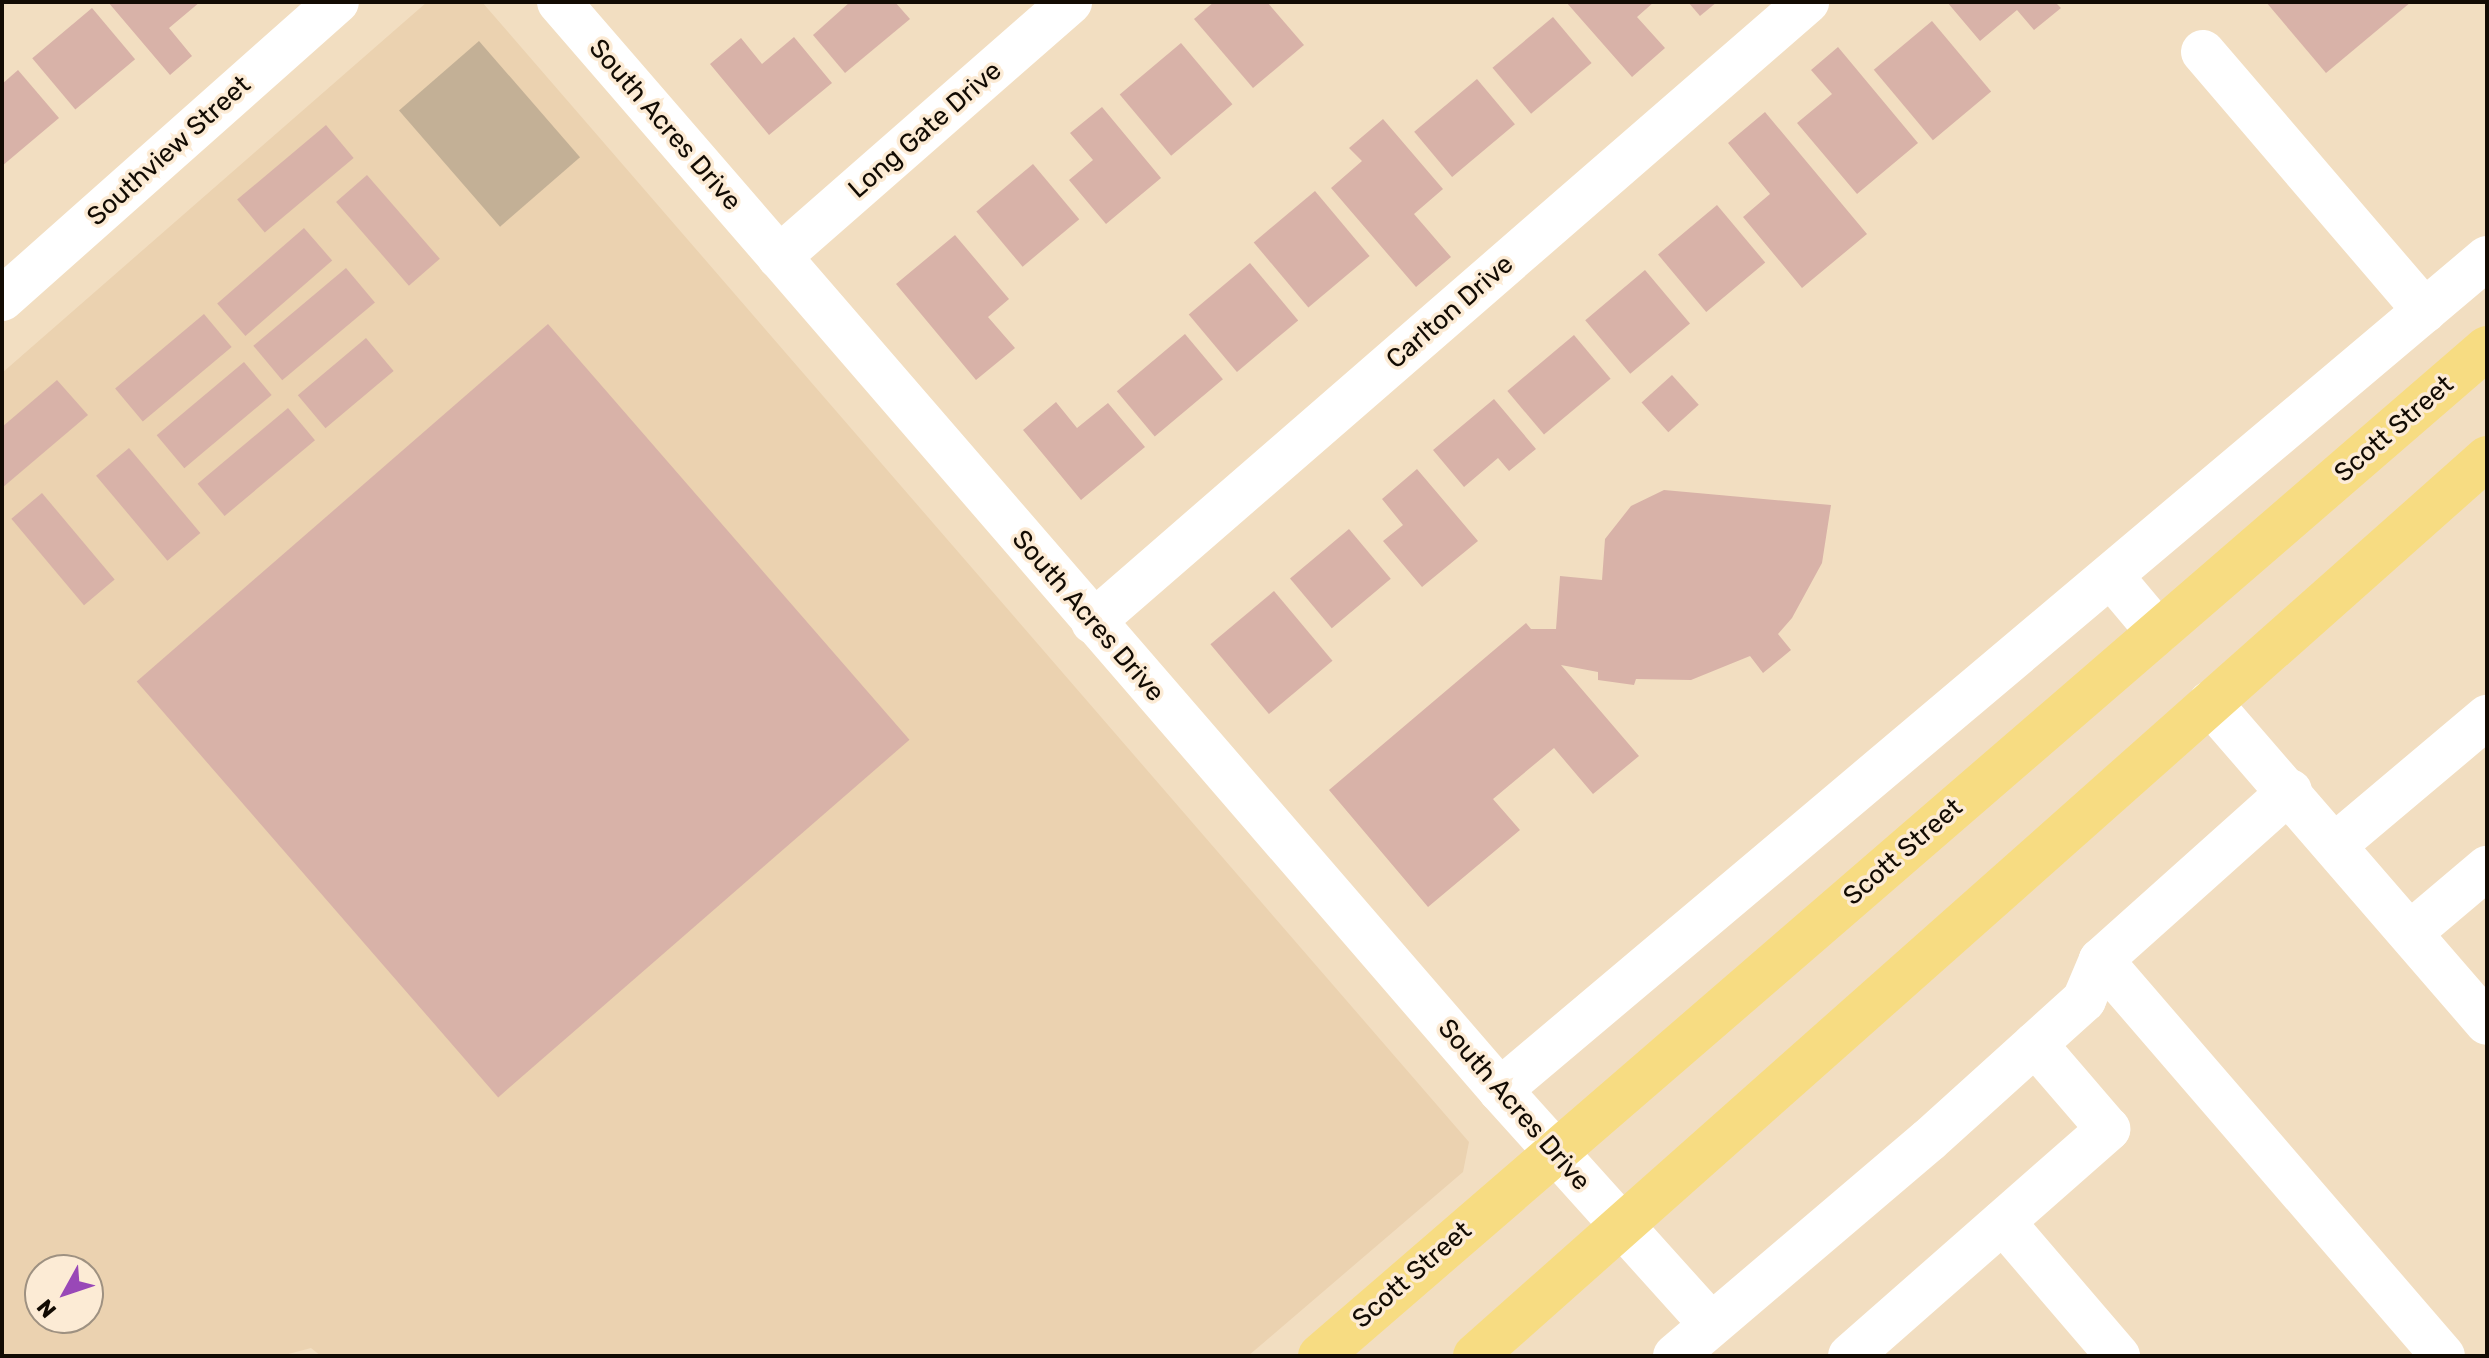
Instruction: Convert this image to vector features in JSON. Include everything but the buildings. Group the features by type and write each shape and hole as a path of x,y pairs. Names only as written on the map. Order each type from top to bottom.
{"main road":[{"name":"Scott Street","path":"1320,1356 2487,348"},
{"path":"1475,1356 2487,458"}],"street":[{"name":"Southview Street","path":"2,299 337,2"},
{"name":"South Acres Drive","path":"559,2 1500,1090 1711,1324"},
{"name":"Long Gate Drive","path":"779,257 1070,2"},
{"name":"Carlton Drive","path":"1093,622 1807,2"},
{"path":"2203,52 2425,311"},
{"path":"1500,1090 2487,258"},
{"path":"2111,576 2158,632"},
{"path":"2210,703 2290,791 2487,1023"},
{"path":"2335,845 2487,717"},
{"path":"1675,1356 1929,1140 2084,1000 2101,960 2290,791"},
{"path":"2410,933 2487,868"},
{"path":"2101,960 2443,1356"},
{"path":"1850,1356 2108,1129 2035,1044"},
{"path":"2003,1222 2118,1356"}],"shaded area":[{"path":"427,2 482,2 1469,1142 1463,1172 1248,1356 321,1356 311,1348 281,1356 2,1356 2,373"},
{"path":"479,41 580,157 500,227 399,111"}]}
